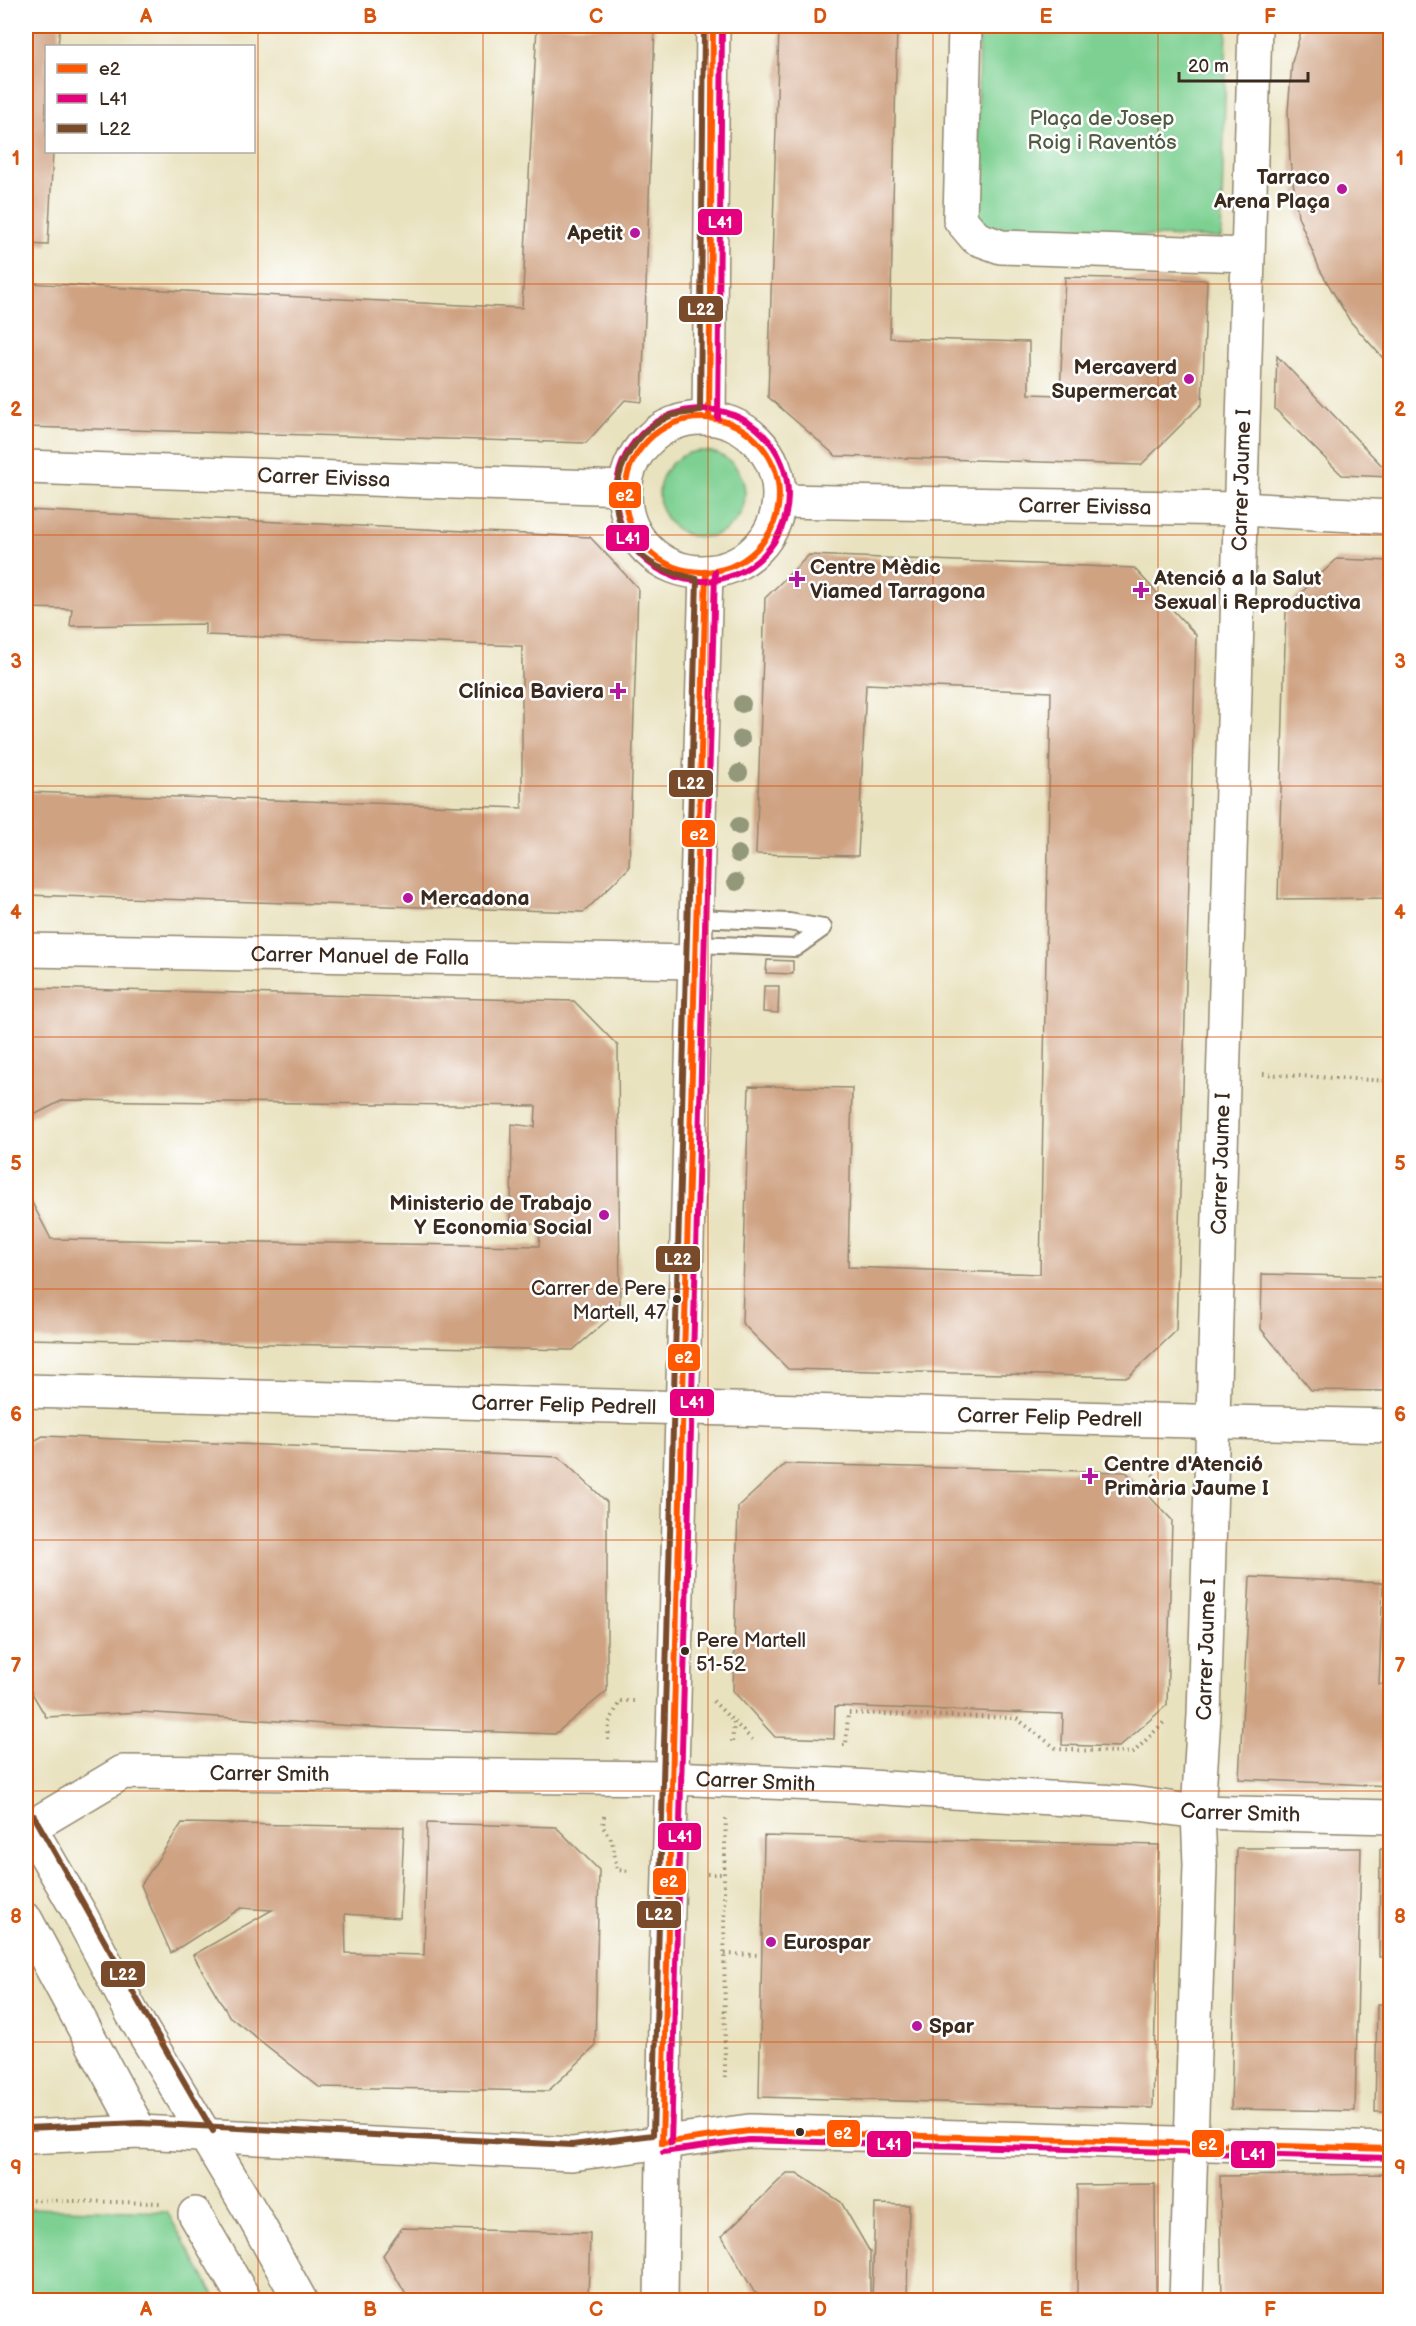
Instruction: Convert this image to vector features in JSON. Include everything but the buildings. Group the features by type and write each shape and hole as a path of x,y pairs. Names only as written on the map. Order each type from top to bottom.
{"street":[{"path":"709,418 713,26"},
{"path":"964,26 960,219 976,238 1001,247 1248,255"},
{"name":"Carrer Jaume I","path":"1186,2301 1200,1865 1197,1812 1204,1715 1255,26"},
{"path":"709,418 728,422 746,431 761,445 772,462 778,481 779,501 774,522 763,542 747,557 728,568 706,572 687,571 669,565 646,548 630,525 624,488 629,468 652,435 669,424 689,419 709,418"},
{"name":"Carrer Eivissa","path":"26,467 624,488"},
{"name":"Carrer Eivissa","path":"779,501 1240,508 1390,517"},
{"path":"661,2301 662,2143 706,572"},
{"name":"Carrer Manuel de Falla","path":"26,950 695,942"},
{"name":"Carrer Felip Pedrell","path":"26,1391 1390,1426"},
{"name":"Carrer Smith","path":"27,1825 123,1772 672,1778 838,1785 1132,1803 1197,1812 1390,1817"},
{"path":"27,1825 80,1914 132,2013 300,2301"},
{"path":"26,1920 140,2132"},
{"path":"26,2137 140,2132 572,2154 756,2132 1390,2149"},
{"path":"195,2214 245,2301"}],"lane":[{"path":"789,922 823,928 795,948 695,942 789,922"}],"path":[{"path":"1223,1071 1390,1081"},
{"path":"1145,1419 1147,1466 1173,1501"},
{"path":"834,1744 846,1745 848,1713 1016,1718 1057,1749 1132,1753 1166,1720"},
{"path":"734,1722 754,1742 766,1742"},
{"path":"724,1874 725,2078"},
{"path":"725,1954 761,1955"},
{"path":"26,2200 189,2204 195,2214"}],"green space":[{"name":"Plaça de Josep Roig i Raventós","path":"979,26 1227,26 1221,238 995,231 976,221"},
{"path":"694,451 710,451 733,463 742,477 745,494 742,511 733,525 710,537 694,537 678,530 666,518 659,502 659,486 666,470 678,458"},
{"path":"26,2208 167,2212 217,2300 26,2300"}],"transit line":[{"name":"L22","path":"26,2128 140,2123 572,2145 653,2135 697,579 673,573 645,559 626,536 618,518 616,498 619,478 636,442 668,417 700,411 704,26"},
{"name":"e2","path":"709,418 713,26"},
{"name":"L41","path":"718,418 722,26"},
{"name":"L41","path":"702,409 735,416 763,434 781,462 788,495 781,528 763,556 735,574 702,581 669,574 641,556 623,528 616,495 623,462 641,434 669,416 702,409"},
{"name":"e2","path":"702,418 731,424 745,431 756,441 766,452 773,466 779,495 773,524 766,538 756,549 745,559 731,566 702,572 673,566 659,559 648,549 638,538 631,524 625,495 631,466 638,452 648,441 659,431 673,424 702,418"},
{"name":"e2","path":"662,2143 706,572"},
{"name":"L41","path":"671,2143 715,572"},
{"name":"L22","path":"34,1816 213,2131"},
{"name":"e2","path":"662,2143 749,2131 1390,2149"},
{"name":"L41","path":"663,2152 749,2140 1390,2158"}],"place":[{"name":"Tarraco Arena Plaça","path":"1342,189"},
{"name":"Apetit","path":"635,233"},
{"name":"Mercaverd Supermercat","path":"1189,379"},
{"name":"Centre Mèdic Viamed Tarragona","path":"797,579"},
{"name":"Atenció a la Salut Sexual i Reproductiva","path":"1141,590"},
{"name":"Clínica Baviera","path":"618,691"},
{"name":"Mercadona","path":"408,898"},
{"name":"Ministerio de Trabajo Y Economia Social","path":"604,1215"},
{"name":"Carrer de Pere Martell, 47","path":"677,1299"},
{"name":"Centre d'Atenció Primària Jaume I","path":"1090,1476"},
{"name":"Pere Martell 51-52","path":"685,1651"},
{"name":"Eurospar","path":"771,1942"},
{"name":"Spar","path":"917,2026"}]}
